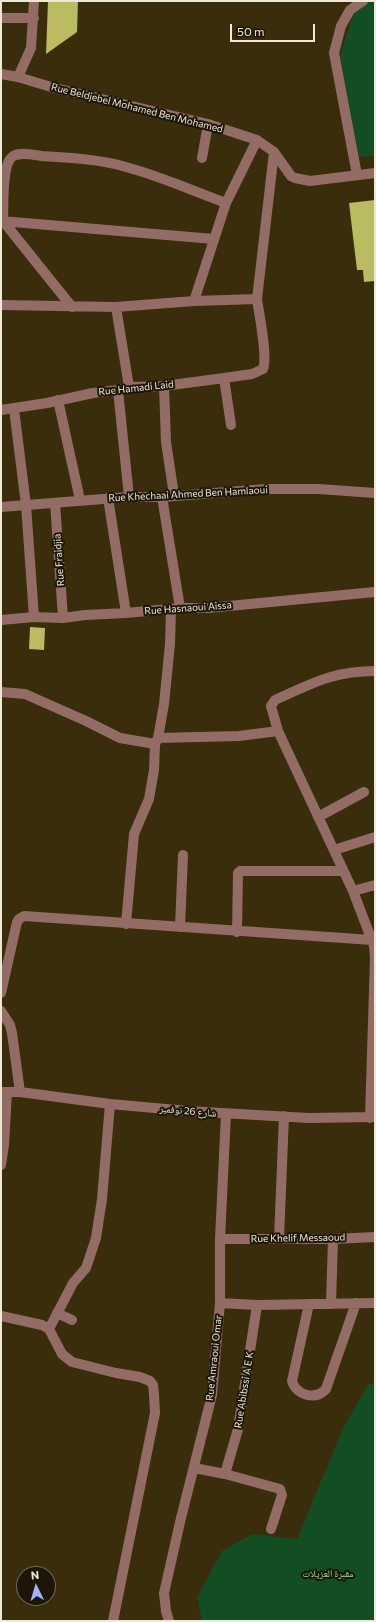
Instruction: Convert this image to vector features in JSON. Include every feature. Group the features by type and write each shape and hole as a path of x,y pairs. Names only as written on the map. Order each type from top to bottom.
{"street":[{"path":"18,77 30,48 34,18 34,1"},
{"path":"357,175 334,53 341,26 350,10 363,1"},
{"path":"1,18 34,18"},
{"name":"Rue Beldjebel Mohamed Ben Mohamed","path":"1,74 208,124 257,140 274,152 291,176 295,178 310,181 375,173"},
{"path":"202,158 208,124"},
{"path":"194,301 226,203 257,140"},
{"path":"1,305 116,307 194,301 257,299 274,152"},
{"path":"72,307 2,221 5,170 12,157 17,154 93,161 125,166 148,173 226,203"},
{"path":"2,221 214,239"},
{"name":"Rue Hamadi Laid","path":"1,410 14,409 129,387 164,386 252,374 264,369 264,355 257,299"},
{"path":"116,307 129,387"},
{"path":"224,378 231,425"},
{"path":"164,386 166,442 174,495"},
{"path":"118,390 129,497"},
{"path":"58,400 80,500"},
{"path":"14,409 26,505 34,618"},
{"name":"Rue Khechaai Ahmed Ben Hamlaoui","path":"1,507 108,498 162,496 267,488 319,489 375,493"},
{"path":"126,924 134,834 149,799 164,704 175,608 162,496"},
{"path":"108,498 126,613"},
{"name":"Rue Fraidjia","path":"55,503 63,618"},
{"name":"Rue Hasnaoui Aissa","path":"1,620 34,618 48,620 85,615 175,608 208,608 375,592"},
{"path":"372,1118 375,957 372,940 353,891 278,731 271,706 274,700 320,680 343,673 375,671"},
{"path":"1,692 25,694 120,738 157,741 239,736 278,731"},
{"path":"318,817 364,792"},
{"path":"334,850 375,837"},
{"path":"180,927 183,855"},
{"path":"237,932 238,873 240,871 343,871"},
{"path":"353,891 375,885"},
{"path":"1,993 17,922 24,916 237,932 372,940"},
{"path":"1,1011 10,1025 12,1033 20,1092"},
{"path":"1,1165 4,1145 4,1092"},
{"name":"شارع 26 نوفمبر","path":"4,1092 20,1092 110,1104 226,1114 372,1118"},
{"path":"49,1328 73,1284 86,1268 96,1238 102,1199 110,1104"},
{"name":"Rue Amraoui Omar","path":"169,1621 164,1593 180,1518 212,1395 220,1303 220,1239 226,1114"},
{"path":"278,1239 284,1116"},
{"name":"Rue Khelif Messaoud","path":"220,1239 334,1239 375,1237"},
{"path":"331,1304 334,1239"},
{"path":"220,1303 257,1305 375,1303"},
{"path":"309,1304 292,1380 294,1387 298,1392 316,1396 321,1394 326,1389 356,1303"},
{"name":"Rue Abibssi A E K","path":"225,1474 238,1429 257,1305"},
{"path":"57,1313 72,1320"},
{"path":"1,1316 42,1325 49,1328 62,1354 72,1362 116,1373 140,1377 150,1381 153,1385 155,1413 113,1621"},
{"path":"194,1468 225,1474 272,1486 281,1490 282,1495 271,1529"}],"green space":[{"path":"367,1 375,1 375,156 359,157 340,56 354,11"},
{"name":"مقبرة العزيلات","path":"369,1383 375,1385 375,1621 202,1621 197,1597 222,1551 252,1534 297,1539 343,1428"}],"building":[{"path":"48,1 78,1 77,32 46,54"},
{"path":"375,200 375,281 364,282 363,270 357,270 349,203"},
{"path":"30,627 45,628 44,650 29,649"}]}
